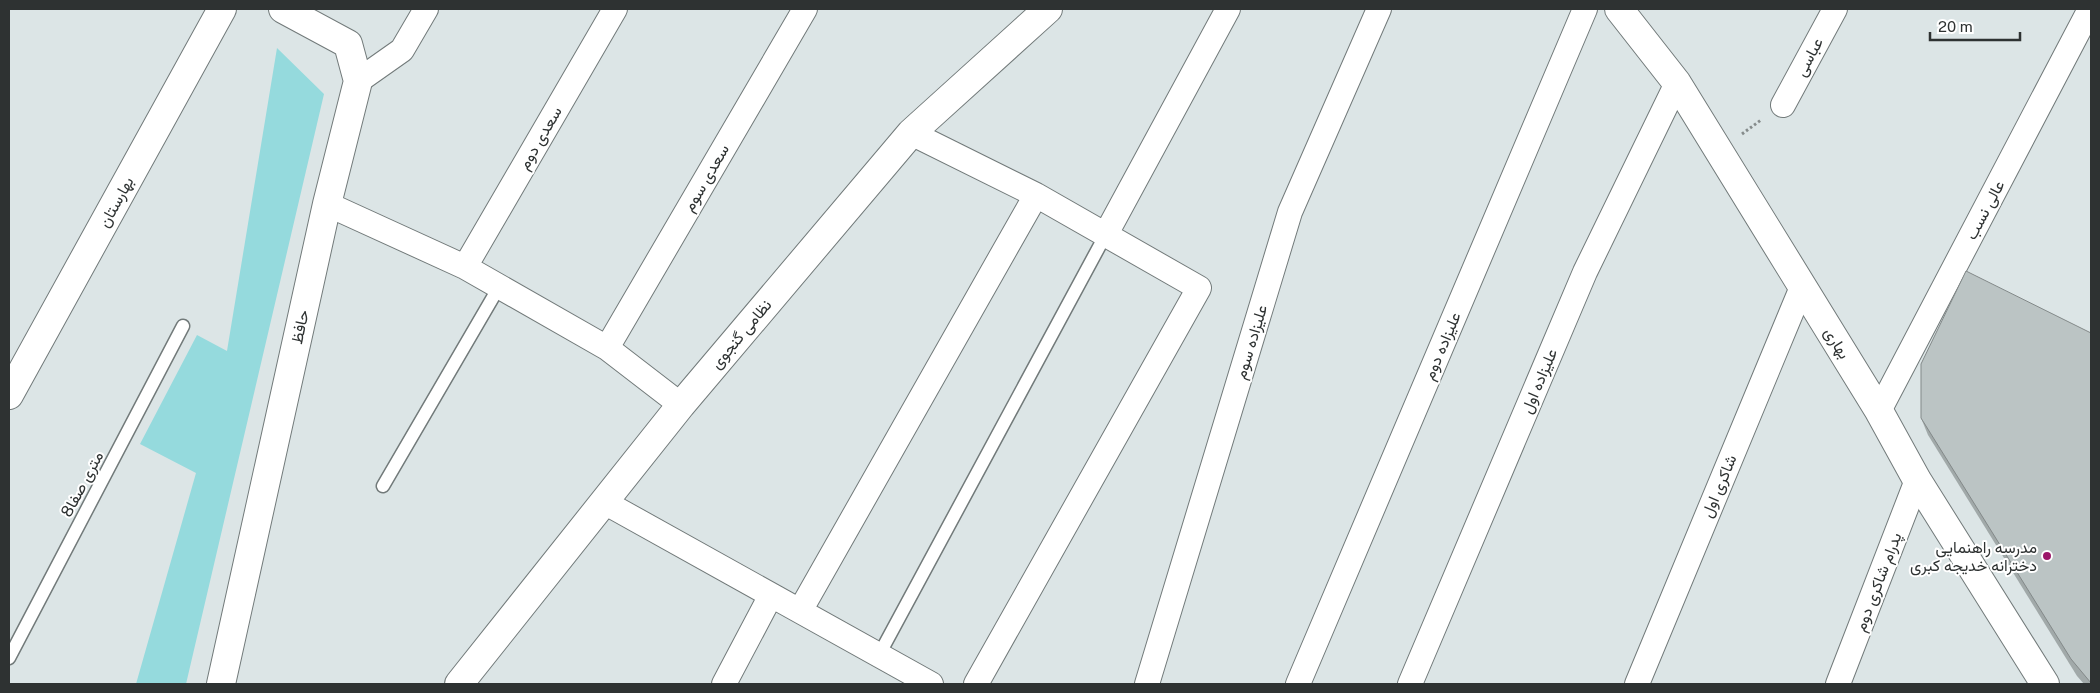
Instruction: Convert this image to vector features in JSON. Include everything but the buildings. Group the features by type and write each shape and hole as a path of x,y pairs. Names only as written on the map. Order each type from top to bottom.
{"street":[{"name":"بهارستان","path":"9,394 222,9"},
{"name":"حافظ","path":"221,684 328,204 358,81 348,44 283,9"},
{"path":"358,81 402,50 426,9"},
{"name":"سعدی دوم","path":"464,267 615,9"},
{"name":"سعدی سوم","path":"607,348 805,9"},
{"name":"نظامی گنجوی","path":"459,684 681,405 911,133 1048,9"},
{"path":"1106,234 1228,9"},
{"name":"علیزاده سوم","path":"1147,684 1290,212 1379,9"},
{"name":"علیزاده دوم","path":"1298,684 1585,9"},
{"name":"بهاری","path":"1619,9 1677,83 1879,412 1917,480 2045,684"},
{"name":"عباسی","path":"1783,105 1835,9"},
{"name":"عالی نسب","path":"1879,412 2090,9"},
{"name":"علیزاده اول","path":"1410,684 1585,272 1677,83"},
{"path":"911,133 1036,195 1199,288 976,684"},
{"path":"800,611 1036,195"},
{"path":"328,204 464,267 499,286 607,348 681,405"},
{"name":"شاکری اول","path":"1637,684 1802,287"},
{"name":"پدرام شاکری دوم","path":"1838,684 1917,480"},
{"path":"604,502 931,684"},
{"path":"724,684 771,595"}],"lane":[{"path":"879,655 1106,234"},
{"path":"383,486 499,286"},
{"name":"8متری صفا","path":"9,658 183,326"}],"path":[{"path":"1719,150 1783,105"}],"shaded area":[{"path":"277,48 324,94 186,684 136,684 196,473 140,444 197,335 227,351"}],"place":[{"name":"مدرسه راهنمایی دخترانه خدیجه کبری","path":"2047,556"}]}
